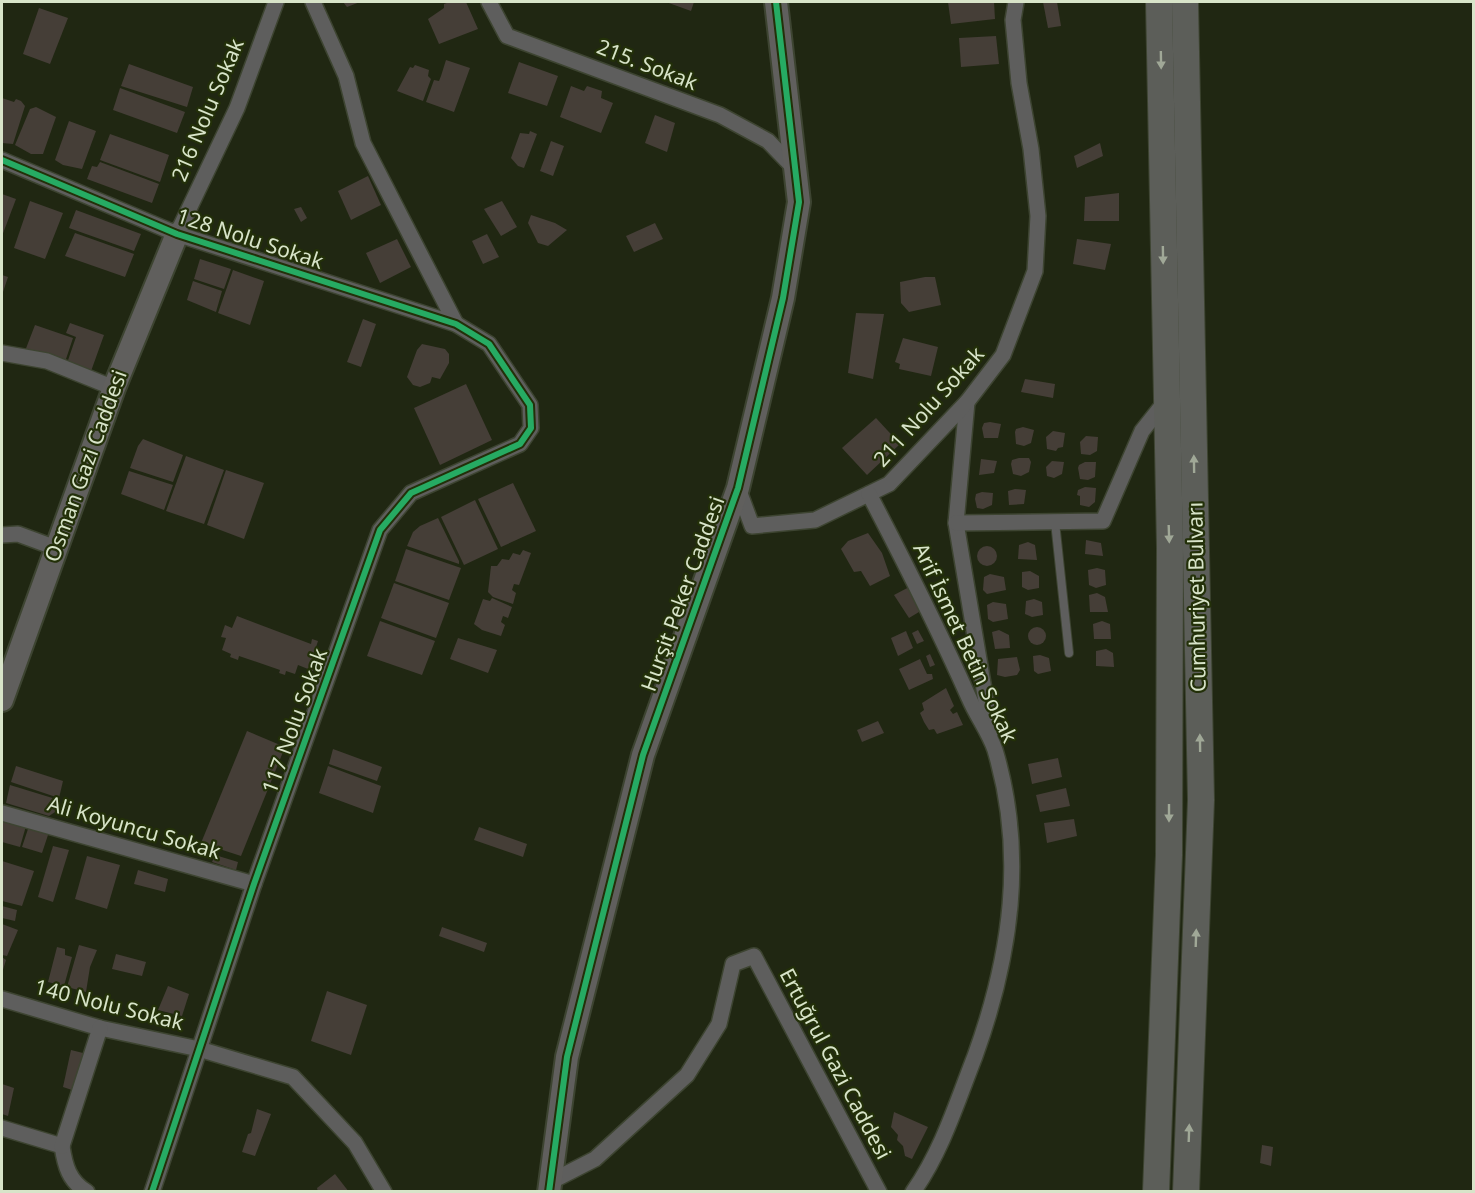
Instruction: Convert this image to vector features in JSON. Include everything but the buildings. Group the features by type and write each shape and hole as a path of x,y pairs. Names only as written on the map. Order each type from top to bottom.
{"main road":[{"name":"Cumhuriyet Bulvarı","path":"1156,1191 1169,855 1170,547 1165,402 1159,2"},
{"name":"Cumhuriyet Bulvarı","path":"1185,2 1201,800 1186,1191"}],"street":[{"name":"216 Nolu Sokak","path":"177,234 237,108 276,2"},
{"path":"314,2 345,76 363,142 456,324"},
{"name":"215. Sokak","path":"489,2 507,36 720,115 768,141 795,170"},
{"name":"Hurşit Peker Caddesi","path":"550,1186 567,1057 643,755 738,488 783,297 799,202 776,2"},
{"name":"211 Nolu Sokak","path":"738,488 752,526 815,520 889,484 967,402 1003,355 1035,272 1038,216 1031,149 1019,83 1013,20 1016,2"},
{"name":"128 Nolu Sokak","path":"2,160 177,234 456,324 489,344"},
{"name":"Osman Gazi Caddesi","path":"2,694 114,388 177,234"},
{"name":"117 Nolu Sokak","path":"152,1191 254,884 380,530 411,493 520,444 531,428 530,405 489,344"},
{"path":"2,353 46,361 114,388"},
{"path":"967,402 956,523 994,748"},
{"path":"956,523 1103,521 1142,431 1165,402"},
{"name":"Arif İsmet Betin Sokak","path":"869,494 931,612 994,748 1009,814 1014,862 1010,917 999,985 948,1129 913,1191"},
{"path":"2,535 18,534 56,548"},
{"name":"Ali Koyuncu Sokak","path":"2,813 254,884"},
{"name":"Ertuğrul Gazi Caddesi","path":"550,1186 595,1159 687,1075 719,1024 733,964 754,956 879,1191"},
{"name":"140 Nolu Sokak","path":"2,999 100,1028 199,1049 293,1077 355,1143 384,1191"},
{"path":"87,1191 78,1186 65,1167 62,1146 100,1028"},
{"path":"2,1128 62,1146"}],"lane":[{"path":"1055,522 1070,653"}],"cycle path":[{"path":"549,1192 567,1057 643,755 738,488 783,298 799,202 776,2"},
{"path":"2,160 177,234 456,324 489,344 530,405 531,428 520,444 411,493 380,530 254,884 152,1192"}]}
